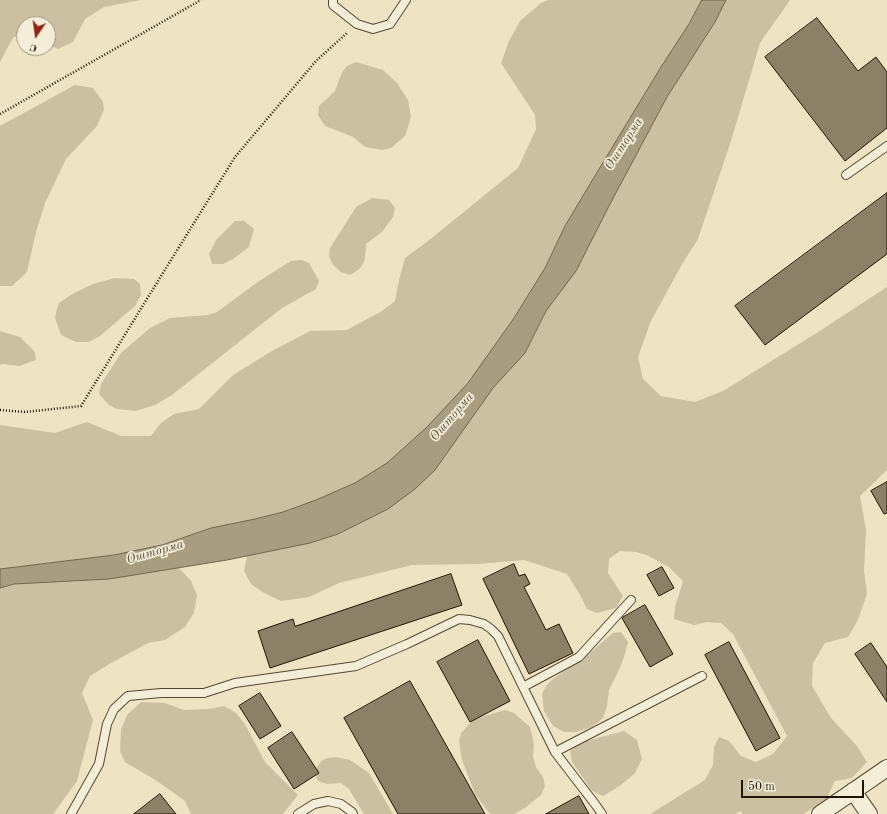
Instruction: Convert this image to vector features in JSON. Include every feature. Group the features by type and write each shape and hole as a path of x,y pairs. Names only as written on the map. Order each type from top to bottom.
{"street":[{"path":"820,814 887,768"},
{"path":"854,791 869,814"}],"lane":[{"path":"333,0 332,5 357,24 373,29 390,24 406,0"},
{"path":"846,175 887,146"},
{"path":"523,687 579,657 631,600"},
{"path":"71,814 99,764 109,719 114,709 128,696 161,693 204,693 235,683 356,666 459,620 470,620 484,624 498,636 555,752 602,814"},
{"path":"555,752 702,676"},
{"path":"298,814 314,804 328,801 341,804 353,814"}],"path":[{"path":"0,114 201,0"},
{"path":"0,410 24,412 81,406 235,157 316,61 357,24"}],"shaded area":[{"path":"0,0 141,0 104,7 85,19 73,42 58,49 56,48 56,16 16,16 16,36 13,38 0,62"},
{"path":"548,0 790,0 760,43 731,141 698,239 681,266 651,321 638,357 643,379 661,396 695,402 723,391 887,287 887,470 860,496 866,530 864,571 867,594 857,622 848,637 825,643 813,663 812,686 831,718 857,746 867,762 852,778 835,781 827,798 804,814 742,814 741,811 735,814 650,814 705,780 713,765 714,747 719,737 729,741 741,756 756,762 773,754 787,736 733,634 721,623 707,622 694,625 674,619 675,607 683,581 669,567 647,555 636,552 620,551 609,559 608,573 623,596 616,608 597,613 587,609 567,574 524,560 478,564 412,565 339,583 309,597 281,601 264,593 251,584 244,571 247,556 264,541 255,520 211,528 153,549 163,564 179,568 191,581 197,595 194,613 185,627 165,640 148,643 90,676 82,693 93,720 77,781 53,814 0,814 0,425 55,433 87,422 121,436 151,436 161,423 174,414 199,409 233,375 272,351 310,331 347,330 382,311 395,301 405,258 518,168 536,129 535,115 501,63 509,41 520,21 541,3"},
{"path":"356,62 383,70 397,83 408,100 411,117 405,136 391,148 382,150 365,147 353,137 325,126 318,115 319,106 335,91 342,72 347,66"},
{"path":"75,85 93,88 103,102 104,110 97,126 66,159 45,203 36,232 27,272 12,286 0,286 0,126"},
{"path":"372,198 389,200 395,208 393,217 382,232 366,244 365,259 362,266 350,275 341,272 333,265 329,257 330,248 356,207"},
{"path":"235,221 244,221 254,229 249,247 233,259 223,264 212,264 209,254 216,240"},
{"path":"301,260 309,263 319,281 316,289 282,308 172,395 155,405 136,411 117,409 109,405 99,394 101,384 121,353 150,328 170,318 208,315 217,312 259,281 291,261"},
{"path":"115,278 134,279 140,284 141,295 135,306 100,336 89,342 76,342 61,335 55,318 59,303 74,293 93,284"},
{"path":"0,331 20,337 35,352 36,360 19,366 0,365"},
{"path":"621,632 628,642 620,668 609,690 607,706 603,718 592,727 577,732 564,732 553,726 544,711 542,694 546,686 554,678 586,656 613,633"},
{"path":"141,702 165,703 184,710 209,709 224,706 236,713 245,724 265,762 298,795 283,814 191,814 185,801 157,781 125,762 120,751 121,730 127,715"},
{"path":"505,710 514,713 530,727 534,744 533,756 536,767 543,777 545,786 541,795 525,808 514,814 490,814 475,794 462,760 459,742 461,733 474,719"},
{"path":"624,731 637,740 642,759 635,773 621,785 603,796 592,791 572,762 570,751 582,742"},
{"path":"336,757 350,760 369,773 393,814 364,814 349,789 341,783 327,784 318,781 315,772 320,762 328,758"}],"water":[{"name":"Ошторма","path":"702,0 726,0 715,22 667,97 576,271 546,311 525,353 493,388 435,470 415,489 388,509 338,534 310,543 227,560 109,579 14,584 0,588 0,569 114,555 162,545 211,528 283,512 355,483 387,463 427,427 468,383 514,318 545,268 565,226 661,67 689,24"}],"building":[{"path":"817,18 858,71 876,57 887,72 887,128 845,161 765,57"},
{"path":"887,193 887,254 765,345 735,306"},
{"path":"887,482 887,513 884,514 871,491"},
{"path":"514,564 519,576 525,574 530,584 524,587 546,630 559,624 573,653 529,674 483,579"},
{"path":"662,567 674,588 659,596 647,575"},
{"path":"451,574 462,605 270,668 258,631 293,619 295,626"},
{"path":"645,605 673,654 650,667 622,618"},
{"path":"478,640 510,701 470,722 437,662"},
{"path":"729,642 780,738 756,751 705,655"},
{"path":"871,643 887,667 887,702 855,654"},
{"path":"410,681 485,814 398,814 344,718"},
{"path":"260,693 281,726 260,739 239,706"},
{"path":"292,732 319,773 294,789 268,748"},
{"path":"160,794 176,814 134,814"},
{"path":"579,796 589,814 546,814"}]}
